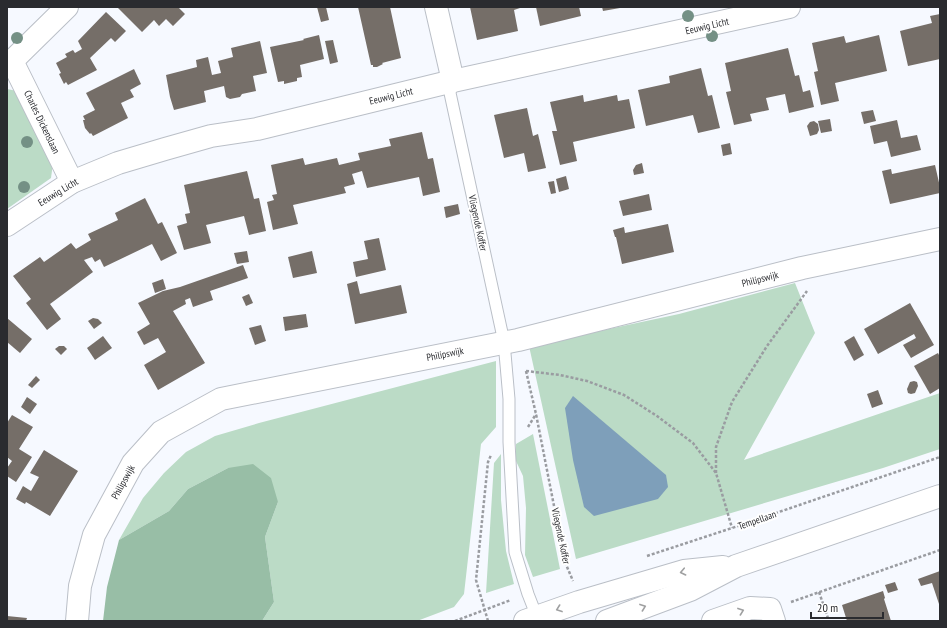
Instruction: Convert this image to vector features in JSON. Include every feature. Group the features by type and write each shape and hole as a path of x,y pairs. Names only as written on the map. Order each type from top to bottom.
{"street":[{"name":"Charles Dickenslaan","path":"67,7 9,64 72,182"},
{"name":"Vliegende Koffer","path":"436,7 453,81"},
{"name":"Eeuwig Licht","path":"7,225 72,182 118,163 165,148 211,136 257,129 453,81 790,7"},
{"name":"Philipswijk","path":"77,621 80,586 94,535 133,463 161,432 221,399 504,342 802,268 940,239"},
{"path":"607,621 690,590 736,566 940,496"},
{"path":"531,619 579,602 684,572 736,566"},
{"path":"712,621 750,608 772,615"}],"lane":[{"name":"Vliegende Koffer","path":"453,81 450,93 504,342 509,399 509,442 515,552 528,594 531,619"}],"path":[{"path":"732,528 716,473 716,447 732,402 767,346 809,289 802,268"},
{"path":"526,372 560,375 587,381 624,395 657,416 693,443 716,473"},
{"name":"Vliegende Koffer","path":"488,621 476,580 488,462 493,450 509,442 525,431 536,414 565,562 572,580 580,577"},
{"name":"Tempellaan","path":"641,558 940,457"},
{"path":"772,615 819,592 940,550"},
{"path":"819,592 829,621"}],"green space":[{"path":"7,89 17,91 53,163 51,178 7,209"},
{"path":"795,283 815,333 744,460 940,393 940,449 883,468 576,559 529,346 679,314"},
{"path":"496,361 496,427 481,444 464,594 454,607 417,621 262,621 274,602 265,537 278,502 228,468 188,489 169,511 119,540 143,498 164,473 186,452 215,436 259,423"},
{"path":"533,434 560,569 533,577 525,555 526,508 523,476 516,461 516,444"},
{"path":"501,454 501,500 506,551 514,584 486,593 494,463"},
{"path":"253,464 271,478 278,502 265,537 274,602 262,621 103,621 107,587 119,540 169,511 188,489 228,468"}],"water":[{"path":"573,396 666,475 668,487 658,499 594,516 584,507 573,460 565,408"}],"building":[{"path":"117,7 178,7 185,14 173,26 166,19 159,26 154,20 142,32"},
{"path":"317,7 326,7 329,20 321,22"},
{"path":"358,7 390,7 401,58 382,63 383,64 377,67 373,67 373,65 371,65"},
{"path":"470,7 523,7 514,10 518,31 477,40"},
{"path":"536,7 579,7 581,16 540,26"},
{"path":"602,7 620,7 620,8 603,11"},
{"path":"106,12 126,31 115,42 111,38 90,58 97,70 68,85 66,82 64,84 56,63 67,57 65,54 73,50 75,53 82,49 78,41"},
{"path":"940,14 940,59 908,66 900,31 932,23 930,16"},
{"path":"319,35 324,59 300,65 302,77 297,78 297,81 284,84 284,81 278,82 270,47 304,40 303,39"},
{"path":"879,35 887,71 835,83 839,101 821,105 814,72 818,71 812,43 844,36 846,43"},
{"path":"333,40 338,62 330,64 325,41"},
{"path":"260,41 267,73 253,76 256,91 242,94 240,97 230,99 226,97 224,86 204,91 206,102 174,110 166,75 197,67 196,60 208,57 212,75 221,73 218,61 233,57 231,48"},
{"path":"788,48 795,76 799,75 803,92 810,90 814,107 789,113 785,94 766,98 769,110 750,114 752,121 734,125 726,92 731,91 725,63"},
{"path":"701,68 708,96 712,95 720,128 698,133 693,115 646,126 638,90 670,83 669,76"},
{"path":"134,69 141,84 130,90 134,97 121,103 128,118 93,136 85,128 83,120 85,120 83,116 95,110 86,93"},
{"path":"583,95 584,102 617,95 618,101 629,99 635,128 573,142 577,161 560,165 552,131 557,131 550,102"},
{"path":"527,108 533,136 538,134 546,168 528,172 524,153 504,158 494,115"},
{"path":"873,110 876,121 864,124 861,112"},
{"path":"830,119 832,131 821,133 818,121"},
{"path":"897,120 901,138 917,135 921,150 891,157 887,141 874,144 870,126"},
{"path":"814,121 818,124 819,130 817,134 810,136 807,126 810,122"},
{"path":"422,132 428,159 433,158 440,192 423,196 419,177 367,188 362,171 352,174 355,184 344,187 346,193 293,205 298,224 273,230 267,202 274,200 272,195 277,194 271,165 303,158 305,165 337,158 339,165 360,160 358,153 391,146 389,139"},
{"path":"730,143 732,154 723,156 721,145"},
{"path":"642,163 644,173 634,175 633,170 636,165"},
{"path":"935,165 940,193 890,204 882,171 891,169 892,174"},
{"path":"247,171 254,199 259,198 266,231 249,235 244,216 206,225 211,243 184,250 177,226 187,223 185,214 190,213 184,185"},
{"path":"566,176 569,189 559,192 556,179"},
{"path":"554,181 556,193 551,194 548,182"},
{"path":"649,194 652,210 623,216 619,201"},
{"path":"145,198 158,224 162,222 177,253 161,261 152,244 104,267 100,259 95,262 92,257 84,260 93,272 50,304 61,319 47,330 26,303 31,299 13,276 40,257 44,262 71,243 76,249 91,240 88,234 118,220 115,213"},
{"path":"458,204 460,214 446,218 444,207"},
{"path":"668,224 674,252 622,264 613,230 624,227 625,233"},
{"path":"379,238 386,270 356,277 353,262 368,259 364,241"},
{"path":"247,251 249,262 237,264 234,253"},
{"path":"312,251 317,273 293,278 288,257"},
{"path":"243,265 248,278 210,291 213,300 193,307 190,298 185,300 186,304 173,311 205,363 158,390 144,365 166,352 158,338 144,345 137,332 150,324 138,303 163,291 180,287"},
{"path":"163,279 166,289 155,293 152,283"},
{"path":"357,281 360,294 401,285 407,313 355,324 347,284"},
{"path":"249,294 253,303 246,306 242,297"},
{"path":"910,303 934,345 911,358 903,345 916,338 914,334 878,354 864,329"},
{"path":"306,314 308,327 285,331 283,317"},
{"path":"7,318 32,339 20,353 7,342"},
{"path":"93,318 98,319 102,323 94,329 88,321"},
{"path":"261,325 266,341 255,345 249,328"},
{"path":"103,336 112,348 95,360 87,348"},
{"path":"854,336 864,355 854,361 844,342"},
{"path":"59,346 64,346 67,349 61,355 55,349"},
{"path":"938,353 940,357 940,388 930,394 914,366"},
{"path":"36,376 40,380 32,388 28,385"},
{"path":"910,382 917,382 918,386 915,393 908,393 907,389"},
{"path":"878,390 883,404 872,408 867,394"},
{"path":"27,397 37,404 30,414 21,407"},
{"path":"12,415 33,427 19,449 32,457 16,482 7,476 7,468 12,461 7,457 7,423"},
{"path":"44,450 78,471 50,516 26,502 25,504 16,499 23,486 31,491 39,477 30,473"},
{"path":"940,571 940,607 932,583 921,586 918,579"},
{"path":"895,582 898,590 888,593 885,585"},
{"path":"883,591 891,621 847,621 842,605"},
{"path":"7,616 27,618 26,621 7,621"}]}
